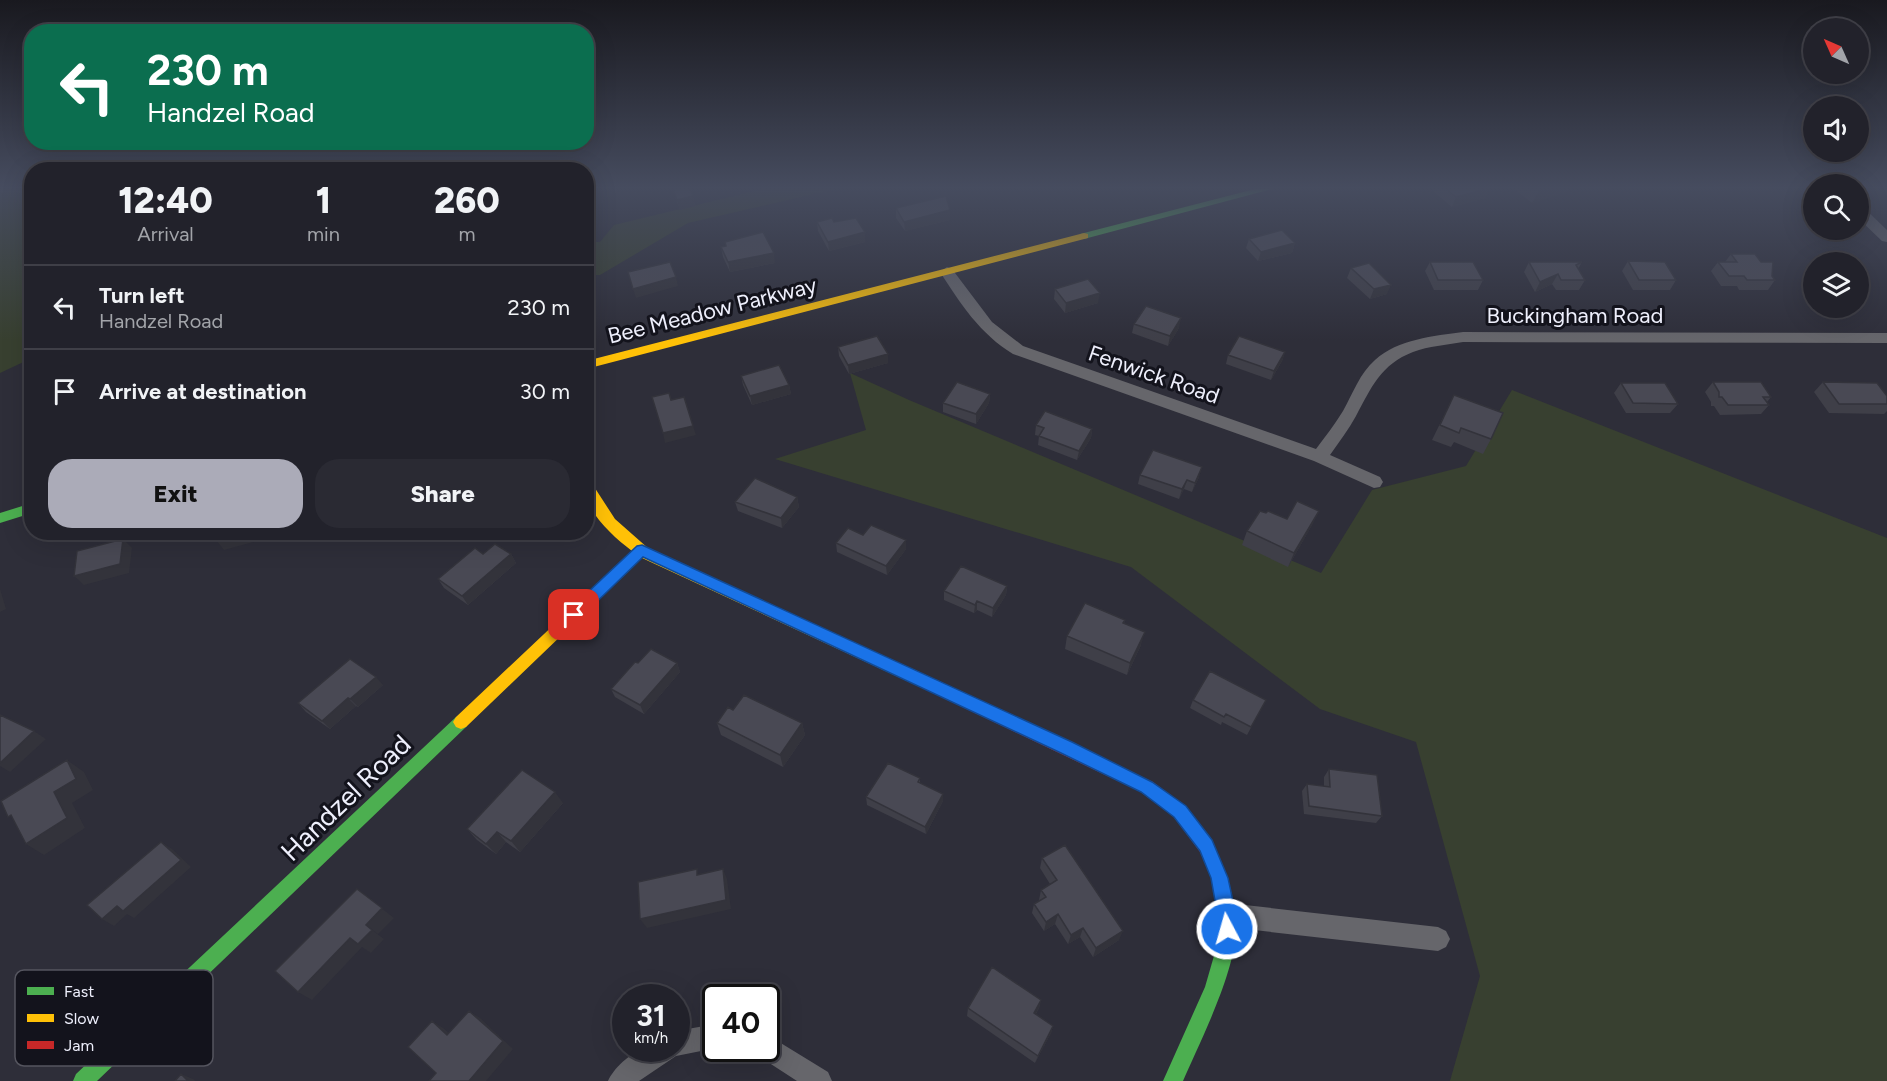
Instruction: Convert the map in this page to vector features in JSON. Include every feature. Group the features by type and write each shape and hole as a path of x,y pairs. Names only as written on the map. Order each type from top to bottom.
{"street":[{"name":"Bee Meadow Parkway","path":"594,362 1073,239"},
{"name":"Fenwick Road","path":"947,272 989,330 1003,342 1018,350 1320,457 1374,482"},
{"name":"Buckingham Road","path":"1320,457 1375,369 1389,357 1424,343 1463,337 1887,338"},
{"path":"594,503 607,522 625,540 642,550 1067,747 1161,795 1180,812 1206,846 1220,878 1227,915 1227,942 1214,988 1173,1081"},
{"path":"0,518 24,510"},
{"name":"Handzel Road","path":"201,970 642,550"},
{"path":"1227,915 1438,939"},
{"path":"780,1055 819,1081"},
{"path":"621,1081 630,1071 644,1062"},
{"name":"Handzel Road","path":"84,1081 100,1066"}],"green space":[{"path":"0,239 24,239 24,362 0,373"},
{"path":"602,239 660,239 600,275 594,275 594,242 600,242"},
{"path":"850,373 1321,573 1372,490 1466,466 1512,390 1887,538 1887,1081 1450,1081 1480,976 1416,742 1320,709 1131,567 775,459 866,430"}],"building":[{"path":"735,239 767,239 774,253 728,262 721,247 726,246 725,242"},
{"path":"1249,239 1291,239 1295,243 1261,252"},
{"path":"1731,254 1755,254 1761,262 1773,262 1772,276 1775,280 1747,280 1744,276 1729,276 1718,262 1737,262"},
{"path":"1628,261 1665,262 1676,280 1639,280"},
{"path":"670,262 676,277 633,289 628,272"},
{"path":"1430,262 1473,262 1483,280 1438,280"},
{"path":"1529,262 1582,262 1576,265 1585,280 1561,280 1558,274 1540,282"},
{"path":"1369,263 1391,285 1374,289 1351,268"},
{"path":"1088,279 1100,293 1066,303 1055,289"},
{"path":"1146,306 1181,318 1170,336 1134,324"},
{"path":"877,336 888,354 848,365 838,347"},
{"path":"1239,336 1285,352 1274,371 1228,355"},
{"path":"779,365 789,385 750,396 741,376"},
{"path":"957,382 990,394 976,414 943,403"},
{"path":"1713,382 1761,382 1771,397 1763,397 1769,405 1728,405 1722,397 1719,397 1719,392"},
{"path":"1823,382 1877,383 1887,396 1887,404 1839,404"},
{"path":"1621,383 1665,383 1678,404 1633,403"},
{"path":"669,393 671,400 684,397 693,426 663,433 652,397"},
{"path":"1454,395 1503,413 1491,439 1461,428 1459,433 1440,425"},
{"path":"1045,411 1092,429 1079,451 1039,436 1044,428 1036,425"},
{"path":"1153,450 1202,467 1195,483 1187,480 1182,489 1140,475"},
{"path":"755,478 797,497 781,518 735,502"},
{"path":"1297,501 1319,511 1294,553 1247,531 1260,511 1266,513 1268,511 1287,519"},
{"path":"871,525 906,540 886,566 836,543 848,528 863,535"},
{"path":"123,540 120,564 74,576 77,551"},
{"path":"495,544 511,554 462,596 438,579 475,548 483,554"},
{"path":"961,566 1007,586 993,608 977,601 975,605 944,591"},
{"path":"1085,603 1125,620 1123,623 1145,632 1130,663 1067,636"},
{"path":"651,649 677,663 640,705 611,689 635,662 638,663"},
{"path":"350,659 376,677 322,721 298,703"},
{"path":"1210,671 1266,700 1251,727 1226,714 1224,717 1193,700"},
{"path":"744,695 802,723 780,755 717,723 728,707 733,710"},
{"path":"0,715 34,731 0,763"},
{"path":"67,760 76,779 54,792 67,818 26,844 11,815 8,817 1,801"},
{"path":"888,763 920,778 918,782 943,794 925,827 866,797"},
{"path":"1329,769 1377,775 1382,816 1309,806 1307,784 1330,787"},
{"path":"522,770 555,792 511,841 497,832 486,844 467,829"},
{"path":"161,842 181,860 123,911 117,906 102,919 87,905"},
{"path":"1065,845 1123,931 1096,948 1083,928 1071,935 1058,914 1046,922 1034,904 1046,897 1041,890 1057,880 1042,858"},
{"path":"697,869 697,875 723,869 726,900 640,919 638,882"},
{"path":"357,889 382,908 366,925 372,930 358,944 350,938 298,992 275,971"},
{"path":"992,967 1041,1000 1034,1013 1053,1026 1038,1056 968,1008"},
{"path":"469,1011 503,1041 469,1081 429,1081 436,1073 408,1047 432,1021 447,1035"},
{"path":"181,1074 188,1081 175,1081"}],"traffic: fast":[{"path":"0,518 24,510"},
{"path":"200,970 461,722"},
{"path":"1173,1081 1214,988 1227,942 1227,915"},
{"path":"83,1081 99,1066"}],"traffic: slow":[{"path":"594,363 1071,239"},
{"path":"594,499 610,523 644,553 925,682"},
{"path":"461,722 642,550"}],"traffic: jam":[{"path":"925,682 1147,787 1180,812 1206,846 1220,878 1227,915"}],"route":[{"path":"574,615 642,550 1067,747 1161,795 1197,831 1220,878 1227,915 1227,929"}]}
